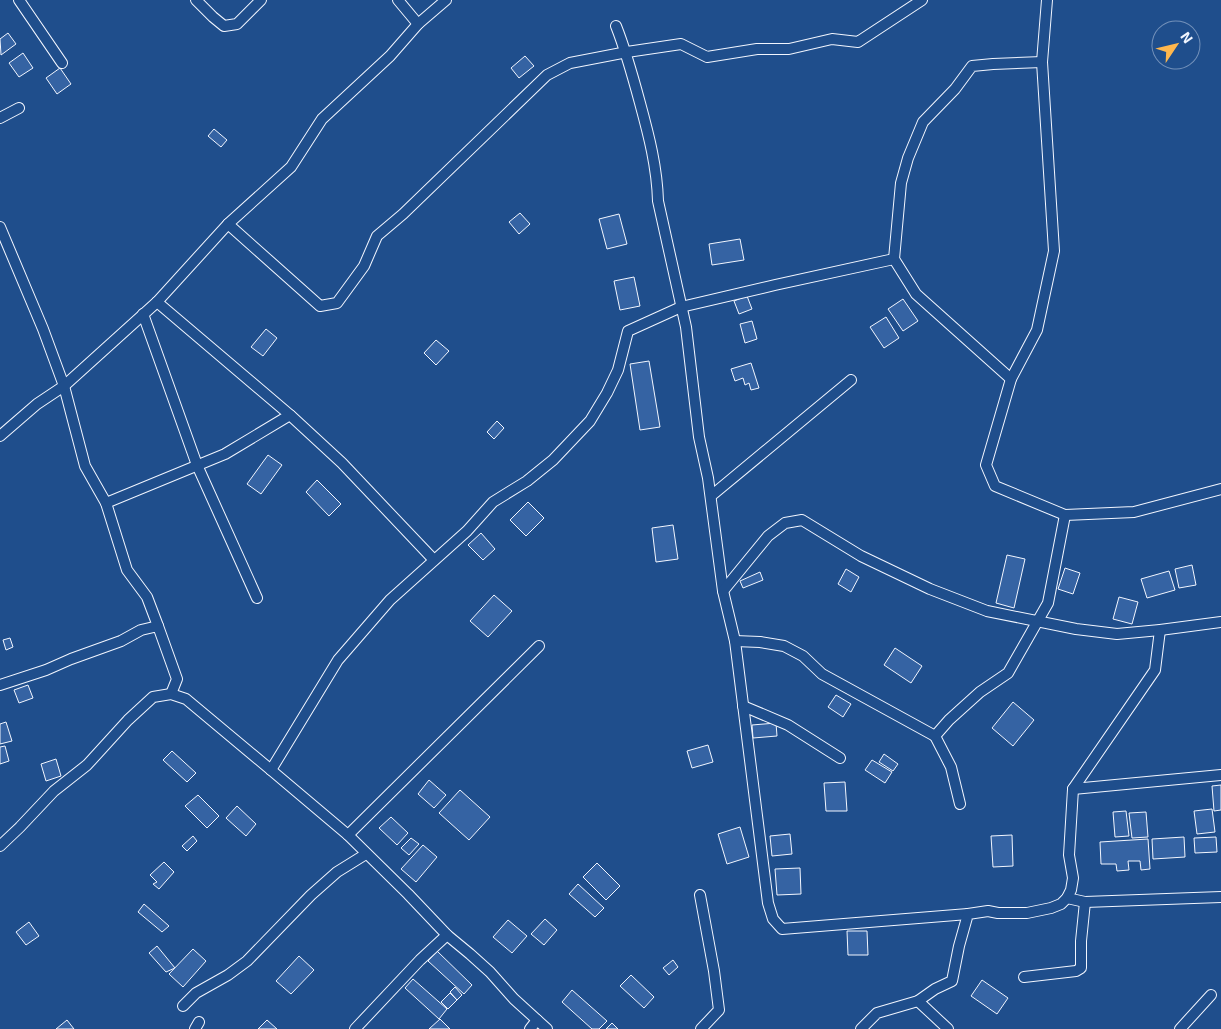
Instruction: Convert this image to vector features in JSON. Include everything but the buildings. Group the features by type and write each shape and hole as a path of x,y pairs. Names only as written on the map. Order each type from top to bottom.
{"street":[{"path":"19,0 62,63"},
{"path":"196,0 224,26 238,24 261,0"},
{"path":"398,0 418,24"},
{"path":"0,436 37,404 64,386 157,302 228,224 291,167 322,119 390,56 418,24 446,0"},
{"path":"228,224 320,306 337,304 364,266 377,236 403,214 547,74 570,62 681,44 707,57 757,49 789,49 832,39 858,42 922,0"},
{"path":"1047,0 1042,62 1054,251 1037,330 1011,379 986,465 996,486 1066,515 1134,512 1221,489"},
{"path":"616,26 626,52 652,145 658,183 658,201 686,328 699,437 711,496 724,591 735,641 768,903 773,919 782,929 988,911 1027,913 1061,904 1072,890 1073,878 1069,855 1073,789 1155,670 1160,630"},
{"path":"1011,379 916,294 894,259 901,183 908,158 923,122 954,89 972,66 1042,62"},
{"path":"0,118 19,108"},
{"path":"0,227 43,329 64,386 85,466 106,503 127,570 147,597 158,626 176,679 171,694"},
{"path":"272,770 338,660 390,600 467,531 494,502 527,481 553,460 590,421 618,370 628,331 681,307 775,284 894,259"},
{"path":"157,302 290,415 342,463 434,560"},
{"path":"143,314 197,465 256,598"},
{"path":"711,496 850,380"},
{"path":"106,503 225,454 290,415"},
{"path":"935,736 949,720 980,692 1008,673 1048,603 1066,515"},
{"path":"724,591 768,536 785,523 802,520 861,556 930,589 987,611 1117,634 1221,622"},
{"path":"0,685 46,670 71,658 121,641 141,630 158,626"},
{"path":"735,641 760,642 784,646 803,656 822,674 935,736 951,766 960,804"},
{"path":"348,836 539,646"},
{"path":"0,846 54,792 87,764 128,720 153,697 171,694 186,699 348,836 447,935 490,972 514,999 547,1029"},
{"path":"743,706 788,725 840,758"},
{"path":"1073,789 1221,775"},
{"path":"183,1006 196,993 228,975 247,961 310,895 337,872 366,854"},
{"path":"700,895 719,1010 701,1029"},
{"path":"1067,898 1085,902 1221,896"},
{"path":"1024,977 1076,972 1081,968 1081,942 1085,902"},
{"path":"861,1029 877,1012 918,1001 935,989 952,981 968,914"},
{"path":"355,1029 420,960 447,935"},
{"path":"1180,1029 1211,995"},
{"path":"918,1001 948,1029"},
{"path":"530,1029 537,1020"}]}
